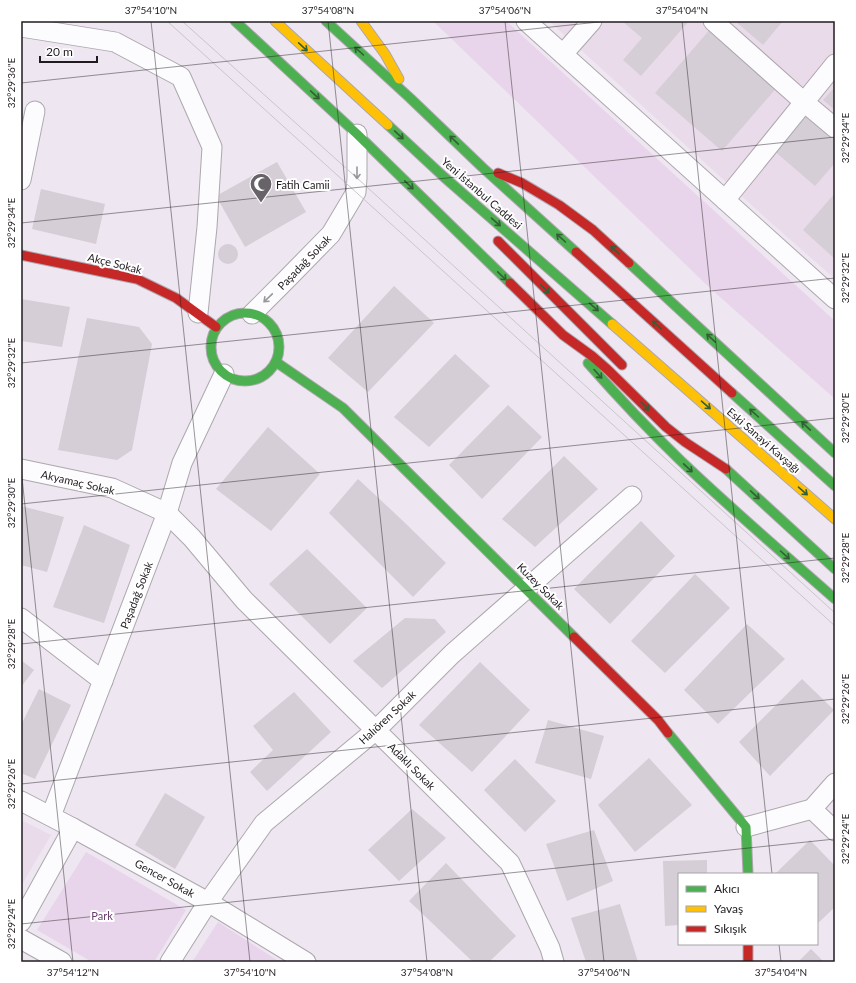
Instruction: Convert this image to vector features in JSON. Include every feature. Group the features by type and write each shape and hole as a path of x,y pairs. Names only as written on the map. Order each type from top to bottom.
{"main road":[{"path":"235,21 357,134 563,335 618,397 680,460 835,599"},
{"name":"Yeni İstanbul Caddesi","path":"275,21 444,177 677,380"},
{"name":"Yeni İstanbul Caddesi","path":"326,21 482,167 696,361"},
{"path":"361,21 384,54 410,98"},
{"path":"482,167 522,183 559,206 593,230 835,453"},
{"path":"444,177 478,219"},
{"path":"493,235 626,369"},
{"name":"Akçe Sokak","path":"21,255 137,279 176,298 216,327"},
{"path":"235,314 252,314 258,315 268,321 275,330 279,340 279,352 276,362 270,372 261,378 250,382 239,382 229,378 220,371 213,362 210,350 211,338 216,327 225,319 235,314"},
{"path":"563,335 592,356 608,370 666,427 685,442 726,469"},
{"name":"Eski Sanayi Kavşağı","path":"696,361 835,486"},
{"name":"Kuzey Sokak","path":"276,362 343,408 526,588 658,720 746,826"},
{"name":"Eski Sanayi Kavşağı","path":"677,380 835,519"},
{"path":"699,441 726,469 835,569"},
{"path":"746,826 748,873"},
{"path":"748,945 748,962"}],"street":[{"path":"526,21 835,299"},
{"path":"563,54 592,21"},
{"path":"713,21 835,128"},
{"path":"21,27 115,42 181,76 212,147 207,227 198,313"},
{"path":"725,200 835,64"},
{"path":"21,180 35,111"},
{"name":"Paşadağ Sokak","path":"252,314 331,234 356,192 358,178 357,134"},
{"name":"Paşadağ Sokak","path":"51,816 167,513 182,463 224,374"},
{"name":"Akyamaç Sokak","path":"21,469 112,488 167,513 192,538"},
{"name":"Halıören Sokak","path":"170,962 208,902 264,823 376,730 452,654 632,496"},
{"name":"Adaklı Sokak","path":"192,538 244,600 510,863 550,948 554,962"},
{"path":"21,618 103,681"},
{"path":"746,826 812,809 835,783"},
{"name":"Gencer Sokak","path":"21,801 208,902 306,962"},
{"path":"812,809 835,831"},
{"path":"21,922 73,828"},
{"path":"21,939 62,962"}],"shaded area":[{"path":"549,21 835,21 835,279 769,221"},
{"path":"21,820 51,835 21,886"}],"green space":[{"path":"433,21 506,21 835,321 835,399 712,290"},
{"name":"Park","path":"86,852 186,910 154,962 92,962 37,930"},
{"path":"218,922 280,962 192,962"}],"building":[{"path":"622,21 689,21 641,76 623,60 642,38"},
{"path":"735,21 783,21 763,45"},
{"path":"712,27 779,85 722,151 655,93"},
{"path":"835,87 835,110 823,100"},
{"path":"806,109 835,134 835,163 815,186 772,149"},
{"name":"Fatih Camii","path":"277,162 306,212 245,247 216,196"},
{"path":"41,189 105,204 96,244 32,229"},
{"path":"835,193 835,259 803,230"},
{"path":"224,244 232,244 238,250 238,258 232,264 224,264 218,258 218,250"},
{"path":"394,286 434,323 368,392 328,358"},
{"path":"21,299 70,307 62,347 21,341"},
{"path":"87,318 139,327 152,344 132,450 117,460 58,450"},
{"path":"455,354 490,386 429,447 394,417"},
{"path":"508,405 542,437 482,499 449,465"},
{"path":"268,427 320,474 271,531 216,489"},
{"path":"564,456 598,489 535,547 502,519"},
{"path":"358,479 446,563 413,597 329,513"},
{"path":"21,506 64,517 47,572 21,565"},
{"path":"641,521 675,556 610,624 574,589"},
{"path":"84,525 130,545 104,623 53,607"},
{"path":"307,549 367,608 330,644 269,584"},
{"path":"695,574 730,608 665,673 631,641"},
{"path":"405,618 435,619 446,632 382,688 353,661"},
{"path":"747,624 785,659 718,724 684,690"},
{"path":"21,660 34,670 21,687"},
{"path":"480,662 530,710 472,772 419,725"},
{"path":"802,679 834,710 770,776 739,742"},
{"path":"39,689 71,705 35,779 21,773 21,725"},
{"path":"294,692 331,732 267,791 250,772 273,750 253,726"},
{"path":"548,720 604,736 591,779 535,763"},
{"path":"649,758 692,805 635,852 598,805"},
{"path":"515,759 556,801 525,832 484,790"},
{"path":"165,793 205,817 175,869 135,845"},
{"path":"412,809 446,838 399,881 368,850"},
{"path":"594,830 613,881 567,901 546,844"},
{"path":"810,840 835,866 835,907 818,923 818,873 776,873"},
{"path":"707,860 707,873 678,873 678,925 665,926 663,861"},
{"path":"446,863 516,936 489,962 473,962 409,901"},
{"path":"620,904 638,962 586,962 571,918"},
{"path":"811,949 824,962 798,962"}],"tram line":[{"path":"167,21 835,626"},
{"path":"182,21 357,178 835,613"}],"traffic: fast":[{"path":"235,21 357,134 510,283"},
{"path":"326,21 482,167 576,252"},
{"path":"388,125 444,177 612,324"},
{"path":"629,263 835,453"},
{"path":"238,313 252,313 264,318 274,328 279,340 279,347 279,354 274,366 264,376 252,381 238,381 226,376 216,366 211,354 211,340 216,328 226,318 238,313"},
{"path":"276,362 343,408 574,637"},
{"path":"588,363 633,413 680,460 737,513 835,599"},
{"path":"732,393 835,486"},
{"path":"726,469 835,569"},
{"path":"668,733 746,827 748,873"}],"traffic: slow":[{"path":"275,21 388,125"},
{"path":"361,21 385,54 399,79"},
{"path":"612,324 835,519"}],"traffic: jam":[{"path":"498,173 522,183 559,205 593,230 629,263"},
{"path":"498,241 622,365"},
{"path":"576,252 732,393"},
{"path":"21,255 137,279 176,298 216,327"},
{"path":"510,283 563,335 592,356 608,370 666,427 685,442 726,469"},
{"path":"574,637 658,720 668,733"},
{"path":"748,945 748,962"}],"place":[{"name":"Fatih Camii","path":"261,204"}]}
